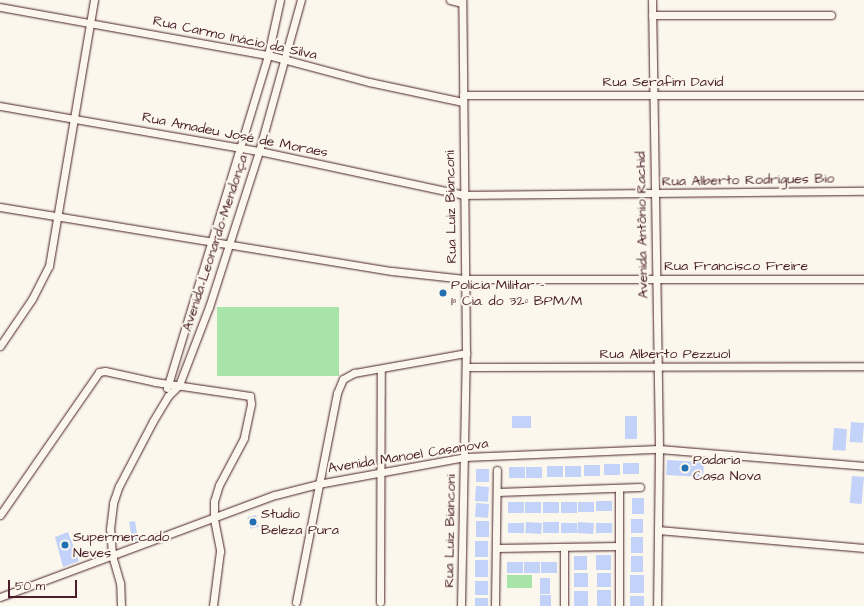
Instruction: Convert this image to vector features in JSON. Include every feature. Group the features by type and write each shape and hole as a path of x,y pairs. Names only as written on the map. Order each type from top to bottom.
{"street":[{"path":"0,346 45,278 54,246 94,0"},
{"name":"Avenida Leonardo Mendonça","path":"168,396 167,384 268,55 280,0"},
{"name":"Avenida Leonardo Mendonça","path":"121,606 120,583 112,555 110,517 119,486 168,396 178,385 209,307 259,151 286,59 301,0"},
{"path":"450,0 462,2"},
{"name":"Avenida Antônio Rachid","path":"652,0 656,367 659,449 657,606"},
{"name":"Rua Luiz Bianconi","path":"461,606 466,367 462,2"},
{"name":"Rua Carmo Inácio da Silva","path":"0,7 268,55 369,82 463,98"},
{"path":"652,15 831,15"},
{"name":"Rua Serafim David","path":"463,98 653,95 864,95"},
{"name":"Rua Amadeu José de Moraes","path":"0,106 240,147 464,195"},
{"name":"Rua Alberto Rodrigues Bio","path":"464,195 864,191"},
{"name":"Rua Francisco Freire","path":"0,207 392,271 465,279 864,279"},
{"path":"296,602 318,484 341,382 350,374 466,353"},
{"name":"Rua Alberto Pezzuol","path":"466,367 864,366"},
{"path":"380,602 381,369"},
{"path":"0,515 99,372 116,373 167,384 250,396 251,404 244,438 219,485 214,519 220,551 213,606"},
{"name":"Avenida Manoel Casanova","path":"0,597 214,519 275,495 318,484 465,457 659,449 864,466"},
{"path":"494,606 497,470"},
{"path":"496,492 640,487"},
{"path":"619,488 619,606"},
{"path":"658,530 864,548"},
{"path":"496,548 619,546"},
{"path":"564,547 564,606"}],"green space":[{"path":"217,307 339,307 339,376 217,376"},
{"path":"507,575 532,575 532,588 507,588"}],"building":[{"path":"512,416 531,416 531,428 512,428"},
{"path":"625,416 637,416 637,439 625,439"},
{"path":"851,422 864,423 863,443 850,442"},
{"path":"834,428 847,429 845,451 832,450"},
{"name":"Padaria Casa Nova","path":"667,460 704,462 703,477 666,475"},
{"path":"623,463 639,463 639,474 623,474"},
{"path":"604,464 620,464 620,475 604,475"},
{"path":"584,465 600,465 600,476 584,476"},
{"path":"547,466 563,466 563,477 547,477"},
{"path":"565,466 581,466 581,477 565,477"},
{"path":"509,467 525,467 525,478 509,478"},
{"path":"509,467 525,467 525,478 509,478"},
{"path":"476,469 489,469 489,482 476,482"},
{"path":"852,476 864,477 862,504 850,503"},
{"path":"476,486 489,487 488,502 475,501"},
{"path":"632,498 644,498 644,514 632,514"},
{"path":"596,501 612,501 612,511 596,511"},
{"path":"508,502 524,502 524,513 508,513"},
{"path":"525,502 541,502 541,513 525,513"},
{"path":"543,502 559,502 559,513 543,513"},
{"path":"561,502 577,502 577,513 561,513"},
{"path":"578,502 594,502 594,512 578,512"},
{"path":"476,503 489,504 488,518 475,517"},
{"name":"Studio Beleza Pura","path":"256,515 259,527 250,529 247,517"},
{"path":"631,519 643,519 643,533 631,533"},
{"path":"135,521 138,540 132,541 129,522"},
{"path":"476,521 489,521 489,537 476,537"},
{"path":"526,522 542,523 541,534 525,533"},
{"path":"543,522 559,522 559,533 543,533"},
{"path":"578,522 594,523 593,534 577,533"},
{"path":"508,523 524,523 524,533 508,533"},
{"path":"561,523 577,523 577,533 561,533"},
{"path":"596,523 612,523 612,533 596,533"},
{"name":"Supermercado Neves","path":"68,532 79,561 63,567 55,537"},
{"path":"631,537 643,537 643,553 631,553"},
{"path":"475,541 488,541 488,557 475,557"},
{"path":"596,555 611,555 611,570 596,570"},
{"path":"574,556 587,556 587,570 574,570"},
{"path":"631,556 643,556 643,572 631,572"},
{"path":"475,560 488,560 488,577 475,577"},
{"path":"507,562 523,562 523,573 507,573"},
{"path":"524,562 540,562 540,573 524,573"},
{"path":"541,562 557,562 557,573 541,573"},
{"path":"574,573 588,573 588,587 574,587"},
{"path":"597,573 611,573 611,587 597,587"},
{"path":"630,575 644,575 644,593 630,593"},
{"path":"540,578 550,578 550,594 540,594"},
{"path":"475,581 488,581 488,595 475,595"},
{"path":"597,590 611,590 611,606 597,606"},
{"path":"574,591 588,591 588,606 574,606"},
{"path":"540,595 551,595 551,606 540,606"},
{"path":"630,596 644,596 644,606 630,606"},
{"path":"475,598 488,598 488,606 475,606"}],"place":[{"name":"Polícia Militar - 1ª Cia. do 32º BPM/M","path":"443,293"},
{"name":"Padaria Casa Nova","path":"685,468"},
{"name":"Studio Beleza Pura","path":"253,522"},
{"name":"Supermercado Neves","path":"65,545"}]}
